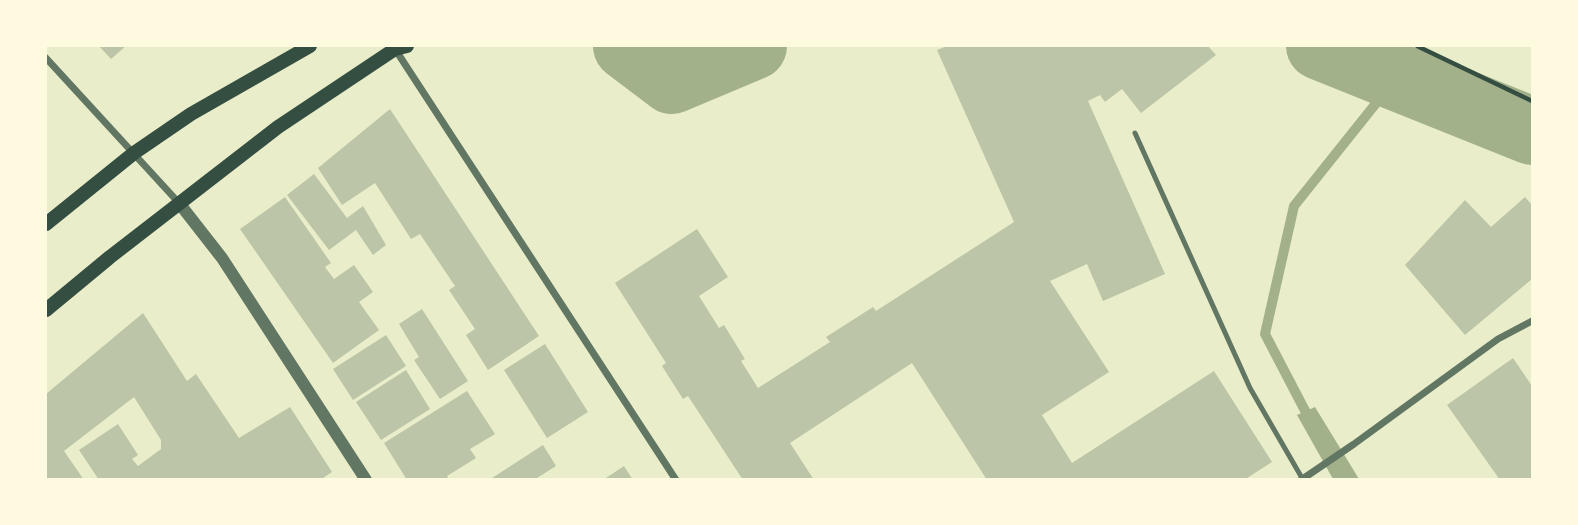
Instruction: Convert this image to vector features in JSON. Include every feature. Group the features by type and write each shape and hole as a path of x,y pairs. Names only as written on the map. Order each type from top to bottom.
{"main road":[{"path":"46,224 134,153 191,114 310,46"},
{"path":"46,310 278,127 401,47"}],"street":[{"path":"401,47 676,480"},
{"path":"46,58 179,203 222,258 366,480"},
{"path":"1301,479 1354,444 1498,339 1530,322 1532,332"}],"lane":[{"path":"1135,133 1250,388 1301,479"}],"path":[{"path":"1417,46 1532,101"}],"shaded area":[{"path":"1315,407 1359,479 1333,479 1297,415"}],"building":[{"path":"99,46 126,46 111,59"},
{"path":"947,46 1208,46 1216,55 1141,113 1122,89 1105,102 1100,95 1088,101 1165,274 1103,301 1087,264 1050,281 1109,372 1042,415 1072,463 1214,371 1272,462 1244,480 987,480 912,363 790,443 814,480 743,480 688,396 683,399 662,366 666,363 615,283 697,229 728,277 699,296 719,328 724,325 745,359 741,361 758,388 830,342 826,337 873,307 876,311 1014,222 937,50"},
{"path":"390,109 539,336 488,370 466,335 475,329 449,290 455,286 420,234 411,239 375,183 342,205 318,168"},
{"path":"314,174 347,218 363,206 386,245 373,255 356,230 329,250 287,195"},
{"path":"285,197 331,263 325,267 334,279 354,265 373,292 359,302 379,330 333,363 240,229"},
{"path":"1525,197 1532,205 1532,279 1465,335 1405,265 1465,200 1491,227"},
{"path":"422,309 468,381 440,399 414,360 419,357 399,324"},
{"path":"143,313 187,381 196,374 239,438 290,407 332,472 320,480 99,480 79,450 118,424 138,455 132,459 138,466 161,449 161,440 134,397 64,451 84,480 46,480 46,394"},
{"path":"386,335 406,366 353,400 333,369"},
{"path":"545,344 588,412 547,438 504,370"},
{"path":"1513,358 1532,386 1532,480 1500,480 1447,405"},
{"path":"406,370 430,409 381,440 356,402"},
{"path":"467,391 495,434 470,449 476,458 447,476 449,480 407,480 384,443"},
{"path":"543,445 556,466 534,480 489,480"},
{"path":"624,466 633,480 603,480"}],"waterway":[{"path":"627,46 672,80 753,46"},
{"path":"1320,46 1532,131"},
{"path":"1312,424 1265,334 1294,206 1397,77"}]}
